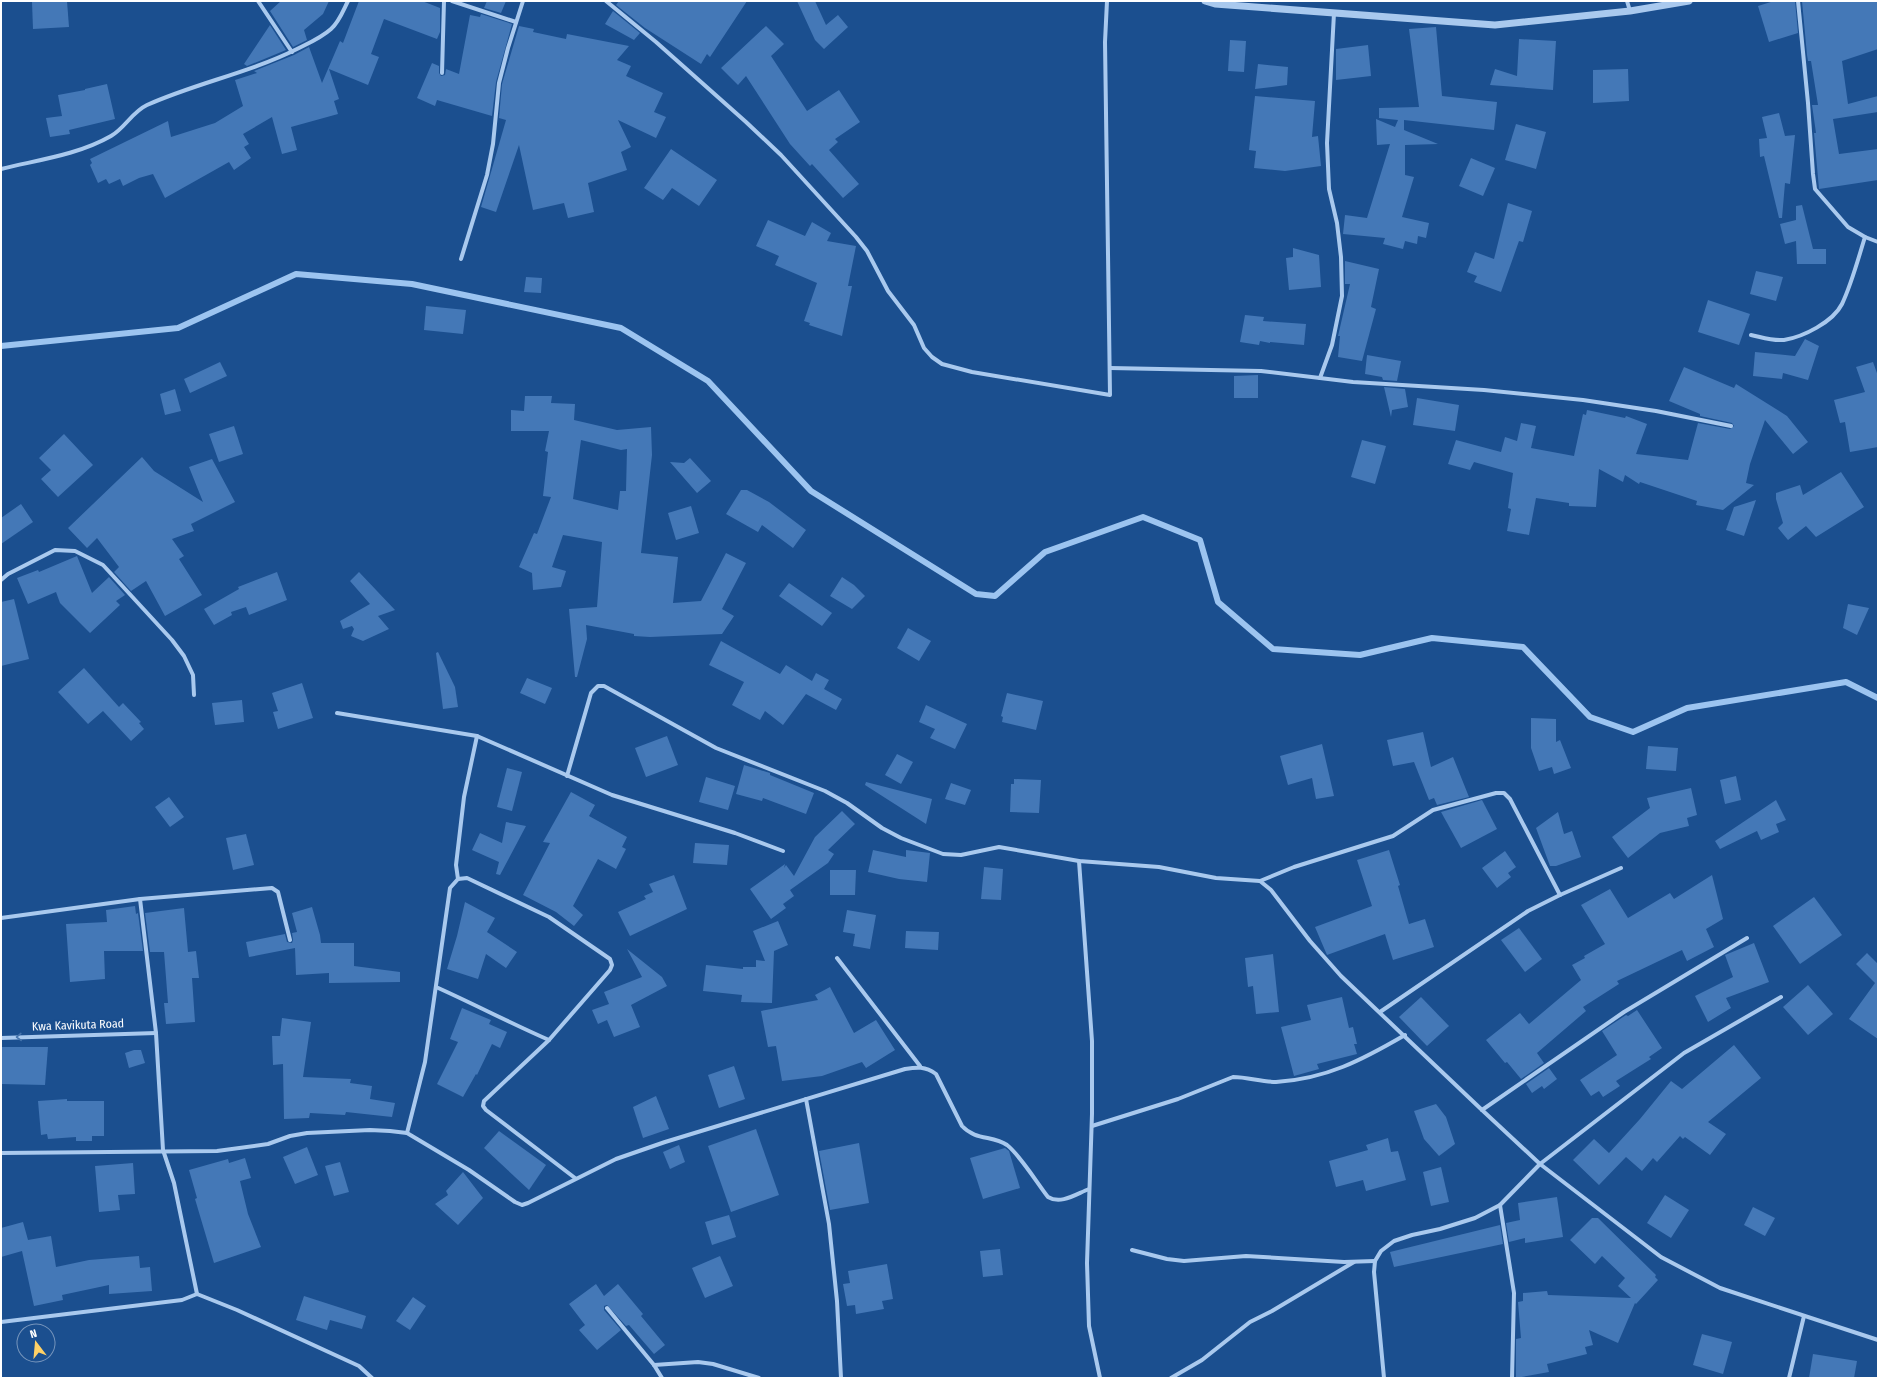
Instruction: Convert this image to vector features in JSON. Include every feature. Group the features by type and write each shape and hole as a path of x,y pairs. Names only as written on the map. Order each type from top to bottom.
{"street":[{"path":"258,1 292,52"},
{"path":"1,169 83,148 120,131 130,118 146,106 184,90 276,60 319,39 332,28 341,17 348,1"},
{"path":"442,73 444,1"},
{"path":"452,1 516,22"},
{"path":"461,259 487,175 493,144 499,83 523,1"},
{"path":"606,1 656,42 781,155 867,251 888,291 914,325 924,348 932,357 942,364 972,372 1110,395 1105,42 1107,1"},
{"path":"1205,1 1215,4 1334,14 1495,25 1630,11 1689,1"},
{"path":"1627,1 1630,11"},
{"path":"1798,1 1808,103 1812,174 1815,189 1848,227 1865,237 1878,242"},
{"path":"1320,378 1332,344 1342,296 1341,257 1337,223 1329,189 1327,143 1334,14"},
{"path":"1751,335 1773,340 1791,338 1818,326 1831,317 1842,305 1865,237"},
{"path":"1110,368 1261,371 1353,382 1484,390 1583,400 1656,411 1731,426"},
{"path":"1,580 8,574 55,550 75,551 103,564 172,640 184,656 193,675 194,695"},
{"path":"567,776 591,693 598,686 604,686 716,748 825,791 847,803 882,828 920,846 943,854 952,855 999,847 1079,861 1159,867 1216,878 1260,881 1294,867 1393,836 1422,816 1445,805 1504,793 1510,799 1560,895"},
{"path":"337,713 477,736 612,795 735,833 783,851"},
{"path":"458,879 456,865 464,797 477,736"},
{"path":"1079,861 1092,1041 1092,1126 1087,1263 1089,1326 1100,1378"},
{"path":"1380,1012 1528,912 1560,895 1621,868"},
{"path":"408,1133 425,1062 450,888 458,879 467,878 549,917 610,959 612,965 610,970 549,1040 486,1098 483,1106 486,1110 575,1178"},
{"path":"1260,881 1271,890 1310,941 1336,970 1482,1110 1540,1164 1662,1257 1720,1288 1878,1340"},
{"path":"1,918 140,899 275,889 282,902 290,940"},
{"path":"140,899 156,1033 162,1150 174,1183 197,1294"},
{"path":"1482,1110 1624,1012 1747,938"},
{"path":"837,958 920,1066"},
{"path":"436,987 473,1004 504,1021 549,1040"},
{"path":"1384,1378 1375,1298 1375,1261 1381,1251 1394,1242 1412,1235 1440,1229 1474,1218 1500,1205 1540,1164 1684,1053 1781,997"},
{"name":"Kwa Kavikuta Road","path":"1,1038 156,1033"},
{"path":"1092,1126 1178,1099 1233,1077 1243,1077 1264,1082 1276,1082 1309,1078 1331,1072 1373,1054 1405,1035"},
{"path":"1,1152 217,1150 268,1144 290,1136 307,1133 370,1130 408,1133 469,1170 515,1202 522,1205 616,1159 665,1142 904,1069 920,1066 936,1074 962,1126 968,1133 1006,1144 1014,1151 1048,1197 1054,1201 1062,1200 1089,1189"},
{"path":"806,1099 829,1224 837,1301 841,1378"},
{"path":"1500,1205 1514,1293 1512,1378"},
{"path":"1132,1250 1166,1259 1184,1261 1246,1256 1375,1261"},
{"path":"1171,1378 1202,1360 1234,1333 1250,1322 1272,1312 1355,1261"},
{"path":"1,1322 182,1300 197,1294 237,1310 360,1366 372,1378"},
{"path":"606,1308 654,1365 662,1378"},
{"path":"1789,1378 1804,1316"},
{"path":"654,1365 698,1362 713,1364 759,1378"}],"building":[{"path":"67,1 69,27 33,29 32,2"},
{"path":"281,1 329,1 323,14 304,30 307,40 293,47 270,11"},
{"path":"359,1 422,1 440,8 440,32 437,39 384,19 371,54 379,57 368,85 329,69 339,99 334,101 338,114 291,127 297,150 282,154 272,117 243,134 249,144 244,147 251,158 234,170 229,162 165,198 153,174 139,178 123,186 120,179 109,184 106,179 98,183 90,165 92,163 90,159 168,121 171,137 215,123 243,106 235,80 257,73 254,71 294,55 309,47 322,83 340,41 343,43"},
{"path":"487,1 506,1 501,13 484,8"},
{"path":"619,1 747,1 710,57 707,54 701,64 645,28 616,5"},
{"path":"797,1 815,1 826,25 838,15 848,27 824,49 815,40"},
{"path":"1774,1 1795,1 1798,33 1769,42 1758,6"},
{"path":"1802,1 1878,1 1878,49 1842,61 1848,104 1878,96 1878,112 1833,119 1839,154 1878,149 1878,180 1819,189 1814,133 1816,133 1812,105 1818,105 1811,61 1808,61 1807,55"},
{"path":"613,11 640,33 634,40 605,24"},
{"path":"481,14 512,24 496,82 492,116 437,100 435,106 417,98 432,63 439,66 439,73 441,76 445,75 446,69 459,74 470,15 480,17"},
{"path":"270,25 286,50 247,66 244,64"},
{"path":"519,26 534,29 533,32 566,39 567,34 629,46 617,60 631,66 626,76 663,93 654,112 666,117 656,138 618,120 631,147 621,152 627,170 588,183 594,212 568,218 564,203 533,210 519,145 496,212 481,207 506,120 499,118 502,84"},
{"path":"766,26 784,44 771,56 807,111 839,90 860,122 835,139 838,142 829,150 859,184 843,198 812,164 810,166 790,144 746,76 738,85 721,68"},
{"path":"1436,27 1442,96 1497,102 1494,130 1404,120 1404,130 1438,144 1405,145 1405,175 1414,177 1402,217 1429,223 1426,238 1418,236 1417,244 1405,241 1403,249 1383,244 1385,238 1343,234 1345,215 1367,218 1390,144 1377,145 1376,119 1395,127 1398,120 1379,118 1379,108 1419,107 1409,29"},
{"path":"1519,39 1556,41 1553,90 1490,85 1495,69 1517,76"},
{"path":"1230,40 1246,41 1244,72 1228,71"},
{"path":"1368,45 1371,76 1336,80 1336,49"},
{"path":"1258,64 1288,67 1287,85 1255,89"},
{"path":"1628,69 1629,101 1593,103 1593,70"},
{"path":"107,84 115,119 69,130 70,134 50,137 46,118 62,116 58,95"},
{"path":"1255,96 1315,101 1312,137 1318,136 1321,166 1285,171 1254,168 1256,151 1249,150"},
{"path":"1779,113 1785,136 1795,135 1790,184 1785,183 1782,218 1779,218 1764,156 1760,157 1759,139 1767,138 1762,117"},
{"path":"1516,124 1546,132 1536,169 1505,160"},
{"path":"671,149 717,180 699,206 672,188 663,200 644,188"},
{"path":"1471,158 1495,168 1483,196 1459,186"},
{"path":"1508,203 1532,211 1523,242 1519,241 1501,292 1474,282 1477,276 1467,272 1475,252 1494,259"},
{"path":"1802,205 1813,249 1826,249 1826,264 1797,264 1796,241 1785,244 1780,224 1796,220 1796,206"},
{"path":"768,220 805,236 812,222 831,233 827,241 856,246 848,286 852,286 842,336 809,325 810,323 804,321 817,283 775,265 779,256 756,246"},
{"path":"1293,248 1319,255 1321,287 1289,290 1286,258 1293,257"},
{"path":"1345,261 1379,269 1371,307 1376,309 1362,361 1338,357 1340,336 1338,336 1350,284 1345,284"},
{"path":"1756,271 1783,277 1776,301 1750,294"},
{"path":"526,277 542,278 541,293 524,292"},
{"path":"1708,300 1750,314 1739,345 1698,332"},
{"path":"426,306 466,310 463,334 424,330"},
{"path":"1245,315 1264,317 1263,321 1306,324 1304,345 1260,341 1259,345 1240,342"},
{"path":"1805,339 1819,346 1808,380 1783,373 1782,379 1753,376 1755,352 1795,356"},
{"path":"1367,355 1401,361 1397,381 1383,380 1382,377 1365,374"},
{"path":"220,362 227,376 190,393 184,379"},
{"path":"1873,362 1878,376 1878,447 1850,452 1845,422 1840,423 1834,400 1865,392 1856,367"},
{"path":"1684,367 1734,388 1736,384 1787,416 1808,442 1793,454 1765,420 1750,464 1746,483 1754,485 1723,510 1696,505 1697,501 1640,482 1639,484 1625,475 1623,482 1599,469 1596,507 1569,506 1569,503 1536,498 1529,535 1507,531 1511,509 1508,508 1513,473 1474,462 1470,470 1448,464 1456,440 1501,452 1505,437 1517,441 1521,423 1536,426 1531,448 1574,456 1583,414 1586,415 1587,410 1625,418 1626,416 1647,424 1636,454 1688,460 1698,423 1730,429 1734,426 1732,423 1700,416 1700,414 1669,401"},
{"path":"1258,375 1258,398 1234,398 1234,376"},
{"path":"1384,387 1405,389 1408,407 1392,410 1391,417"},
{"path":"175,389 181,411 165,415 160,394"},
{"path":"525,396 552,396 551,403 575,404 574,420 617,430 651,427 652,455 641,553 678,557 673,603 701,601 726,553 746,563 722,609 734,616 722,634 650,637 634,636 634,634 586,625 587,639 577,677 575,677 569,609 597,607 602,542 563,535 552,567 566,571 561,587 533,590 532,573 519,567 534,533 537,534 551,497 543,496 548,452 545,451 549,431 511,431 511,410 524,411","holes":["581,440 621,450 627,449 626,491 620,491 618,510 573,499"]},
{"path":"1417,398 1459,405 1455,431 1413,425"},
{"path":"234,426 243,454 219,462 209,434"},
{"path":"64,434 93,465 58,497 41,479 51,470 39,458"},
{"path":"1362,440 1386,446 1375,484 1351,477"},
{"path":"142,457 154,471 203,502 189,467 212,459 235,502 191,524 194,531 172,539 184,556 179,559 202,595 165,616 146,581 131,591 114,572 119,567 97,538 87,548 68,528"},
{"path":"690,458 711,481 697,493 670,462 684,463"},
{"path":"1841,472 1864,507 1816,537 1806,526 1788,540 1778,528 1783,523 1776,499 1776,493 1800,485 1803,495"},
{"path":"741,490 747,490 769,502 806,530 793,548 762,525 758,532 726,514"},
{"path":"1756,500 1744,536 1726,530 1734,507"},
{"path":"21,504 33,522 1,544 1,518"},
{"path":"691,506 699,533 676,540 668,513"},
{"path":"77,556 92,593 109,577 125,595 116,601 120,605 90,633 60,603 56,592 28,604 17,578 38,570 39,572"},
{"path":"277,572 287,600 249,615 246,607 231,612 232,615 214,625 204,609 239,589 238,587"},
{"path":"359,572 395,610 378,616 389,629 363,641 351,636 354,629 352,626 343,629 340,621 370,604 350,581"},
{"path":"842,577 854,585 865,596 852,609 830,596"},
{"path":"789,583 832,613 822,626 779,596"},
{"path":"14,599 29,659 1,666 1,602"},
{"path":"1848,604 1869,608 1857,635 1843,628"},
{"path":"908,628 931,641 919,661 897,648"},
{"path":"721,641 780,674 786,665 812,681 816,673 829,680 824,689 842,699 836,710 806,694 783,725 765,711 760,720 732,705 744,682 709,665"},
{"path":"438,652 455,687 458,707 443,709 436,653"},
{"path":"84,668 119,707 123,703 141,722 139,723 144,729 131,741 103,711 88,724 58,692"},
{"path":"527,678 552,688 545,704 520,693"},
{"path":"302,683 313,718 278,729 273,712 278,711 272,693"},
{"path":"1007,693 1043,701 1036,730 1002,722 1003,717 1001,716"},
{"path":"242,700 244,722 215,725 212,703"},
{"path":"926,705 967,724 955,749 930,738 935,729 919,722"},
{"path":"1531,718 1556,719 1556,742 1560,740 1571,768 1554,774 1552,767 1539,771 1531,748"},
{"path":"1423,732 1431,767 1453,757 1469,797 1437,805 1434,798 1429,800 1414,762 1393,766 1387,740"},
{"path":"667,736 678,765 646,777 635,748"},
{"path":"1322,744 1334,796 1316,799 1312,778 1288,785 1280,756"},
{"path":"1648,746 1678,748 1676,771 1646,769"},
{"path":"897,754 913,762 901,784 885,775"},
{"path":"744,765 770,773 770,775 814,793 806,814 763,798 762,801 736,794"},
{"path":"507,768 522,772 512,811 497,807"},
{"path":"1736,776 1741,800 1725,804 1720,780"},
{"path":"706,777 735,786 728,810 699,802"},
{"path":"1014,779 1041,780 1039,813 1010,812 1011,784 1014,784"},
{"path":"866,782 932,799 926,824 865,785"},
{"path":"951,783 971,790 965,805 945,799"},
{"path":"1691,788 1697,815 1687,818 1689,826 1660,833 1628,858 1612,837 1650,808 1647,798"},
{"path":"571,792 595,805 589,816 627,837 622,847 626,849 616,869 598,859 573,906 583,915 574,926 556,912 523,895 550,843 543,842"},
{"path":"169,797 184,817 170,827 155,807"},
{"path":"1482,800 1497,829 1461,848 1441,812"},
{"path":"1776,800 1786,820 1776,824 1779,832 1761,840 1757,831 1720,849 1715,841"},
{"path":"842,811 855,824 828,850 834,854 828,863 790,890 794,896 783,904 786,908 771,919 750,889 785,864 784,868 786,865 794,876 815,837"},
{"path":"1558,812 1564,834 1572,831 1581,857 1556,866 1550,866 1536,828"},
{"path":"506,822 526,826 500,875 496,874 499,862 472,850 480,833 502,843"},
{"path":"246,834 254,865 233,870 226,838"},
{"path":"695,843 729,845 727,865 693,863"},
{"path":"873,850 906,857 906,850 930,853 927,882 899,879 868,872"},
{"path":"1389,850 1400,885 1398,886 1409,924 1425,919 1434,947 1393,960 1385,934 1327,955 1315,927 1372,906 1357,860"},
{"path":"1505,851 1516,867 1508,873 1511,877 1497,888 1482,868"},
{"path":"984,867 1003,869 1001,900 981,899"},
{"path":"830,870 856,870 855,895 830,895"},
{"path":"674,875 687,909 630,936 618,912 646,899 644,896 653,892 649,884"},
{"path":"1712,875 1723,919 1706,929 1714,947 1687,961 1682,950 1617,981 1619,984 1583,1007 1586,1011 1537,1053 1544,1063 1521,1079 1507,1062 1505,1063 1486,1040 1520,1013 1529,1024 1581,980 1572,965 1605,944 1581,905 1610,889 1628,918 1670,893 1674,899"},
{"path":"1814,897 1842,935 1800,964 1773,926"},
{"path":"465,902 495,918 487,932 517,952 506,968 486,954 478,979 447,969"},
{"path":"135,906 136,914 138,913 143,951 104,951 105,979 70,982 66,924 107,922 106,910"},
{"path":"312,907 321,943 354,943 354,966 400,972 400,982 329,983 329,973 296,975 295,948 249,957 246,942 285,934 287,942 292,943 292,933 297,932 292,913"},
{"path":"184,908 188,952 196,951 199,978 192,978 195,1022 166,1024 164,1003 168,1003 164,952 150,952 145,913"},
{"path":"847,910 876,915 870,949 853,946 855,934 843,932"},
{"path":"778,921 788,945 774,951 772,1003 741,1002 742,995 703,991 706,965 743,969 743,967 756,967 756,960 765,961 753,931"},
{"path":"1519,928 1542,959 1525,972 1501,940"},
{"path":"906,931 939,932 938,950 905,948"},
{"path":"1754,943 1769,982 1726,998 1731,1008 1708,1022 1695,996 1733,977 1725,955"},
{"path":"627,949 662,977 667,986 631,1005 640,1027 614,1037 607,1020 598,1024 592,1010 609,1004 604,992 642,977"},
{"path":"1867,953 1878,964 1878,1039 1849,1019 1875,983 1856,964"},
{"path":"1273,954 1279,1012 1256,1014 1253,986 1248,987 1245,958"},
{"path":"1808,985 1833,1014 1808,1035 1783,1007"},
{"path":"830,987 854,1033 876,1020 895,1050 866,1068 862,1062 822,1076 782,1081 776,1046 768,1047 761,1011 818,1000 815,995"},
{"path":"1342,997 1349,1028 1353,1027 1357,1044 1354,1044 1357,1054 1317,1064 1319,1069 1294,1076 1281,1027 1311,1020 1307,1005"},
{"path":"1421,997 1449,1026 1427,1046 1399,1017"},
{"path":"462,1008 491,1020 489,1024 507,1032 500,1048 492,1044 477,1075 476,1074 463,1097 437,1084 458,1042 450,1039"},
{"path":"1637,1010 1662,1048 1649,1057 1651,1059 1616,1081 1620,1086 1603,1097 1599,1091 1591,1096 1580,1080 1617,1055 1602,1031 1626,1015 1628,1016"},
{"path":"282,1018 311,1022 303,1077 351,1079 350,1083 372,1086 370,1099 395,1103 392,1117 346,1112 345,1115 310,1113 309,1118 284,1119 283,1064 273,1065 272,1036 280,1036"},
{"path":"1734,1045 1761,1078 1708,1122 1726,1134 1710,1155 1685,1137 1683,1139 1680,1136 1657,1162 1653,1158 1642,1171 1626,1157 1599,1185 1573,1160 1594,1139 1609,1153 1640,1119 1671,1081 1682,1089"},
{"path":"1,1047 48,1047 45,1085 1,1084"},
{"path":"134,1050 141,1050 145,1063 129,1068 125,1053"},
{"path":"734,1066 745,1099 719,1108 708,1075"},
{"path":"1549,1068 1557,1079 1544,1089 1542,1086 1532,1093 1526,1084"},
{"path":"656,1096 669,1129 643,1138 633,1107"},
{"path":"67,1099 67,1101 104,1101 104,1136 92,1136 92,1141 76,1141 76,1137 48,1139 47,1134 41,1135 38,1101"},
{"path":"1436,1104 1446,1117 1455,1144 1439,1156 1424,1139 1414,1111"},
{"path":"756,1129 779,1195 731,1212 708,1146"},
{"path":"499,1131 546,1165 529,1190 484,1148"},
{"path":"1388,1138 1391,1152 1398,1151 1406,1180 1366,1191 1363,1180 1336,1187 1329,1161 1368,1150 1366,1145"},
{"path":"859,1143 869,1203 830,1210 819,1151"},
{"path":"679,1145 685,1162 670,1169 663,1152"},
{"path":"307,1147 318,1175 295,1184 283,1157"},
{"path":"1005,1148 1009,1151 1020,1188 983,1199 970,1158"},
{"path":"245,1158 251,1178 240,1181 248,1214 261,1247 214,1263 195,1199 197,1198 189,1170 228,1159 229,1163"},
{"path":"340,1162 349,1192 334,1196 325,1166"},
{"path":"133,1163 135,1194 118,1195 120,1210 99,1212 95,1166"},
{"path":"1441,1167 1449,1202 1431,1206 1423,1172"},
{"path":"463,1172 483,1198 458,1225 435,1204 448,1195 446,1191"},
{"path":"1665,1195 1689,1210 1671,1238 1647,1223"},
{"path":"1557,1197 1563,1237 1525,1243 1525,1238 1509,1242 1506,1223 1520,1220 1518,1203"},
{"path":"1753,1207 1775,1218 1765,1236 1744,1225"},
{"path":"729,1215 736,1237 712,1245 705,1222"},
{"path":"1592,1218 1598,1218 1656,1275 1655,1277 1658,1280 1636,1304 1635,1303 1618,1343 1589,1330 1593,1345 1585,1347 1587,1354 1547,1364 1549,1372 1516,1378 1516,1339 1521,1338 1518,1302 1523,1301 1523,1293 1547,1291 1548,1295 1631,1298 1618,1286 1625,1278 1602,1256 1595,1264 1570,1240"},
{"path":"23,1222 28,1240 51,1236 56,1267 89,1260 139,1256 140,1268 150,1267 152,1291 109,1294 109,1285 62,1295 63,1300 34,1306 22,1251 1,1257 1,1228"},
{"path":"1500,1225 1503,1244 1394,1267 1390,1252"},
{"path":"1000,1249 1003,1275 983,1277 980,1251"},
{"path":"720,1256 733,1286 705,1298 692,1268"},
{"path":"887,1264 893,1299 882,1301 884,1309 856,1314 855,1305 847,1306 843,1284 850,1283 848,1271"},
{"path":"596,1284 604,1296 618,1284 643,1314 641,1316 665,1345 654,1354 629,1325 626,1326 607,1305 604,1306 604,1310 621,1330 597,1350 579,1330 585,1325 569,1304"},
{"path":"304,1296 366,1316 362,1329 330,1320 327,1330 296,1320"},
{"path":"413,1297 426,1306 410,1330 396,1321"},
{"path":"1702,1334 1732,1342 1723,1374 1693,1365"},
{"path":"1813,1354 1857,1361 1854,1378 1809,1378"}],"waterway":[{"path":"1,346 178,328 296,274 412,284 621,328 708,381 811,491 976,594 995,596 1045,552 1143,517 1200,540 1218,602 1273,649 1360,655 1432,638 1523,647 1590,717 1633,732 1687,708 1846,682 1878,698"}]}
